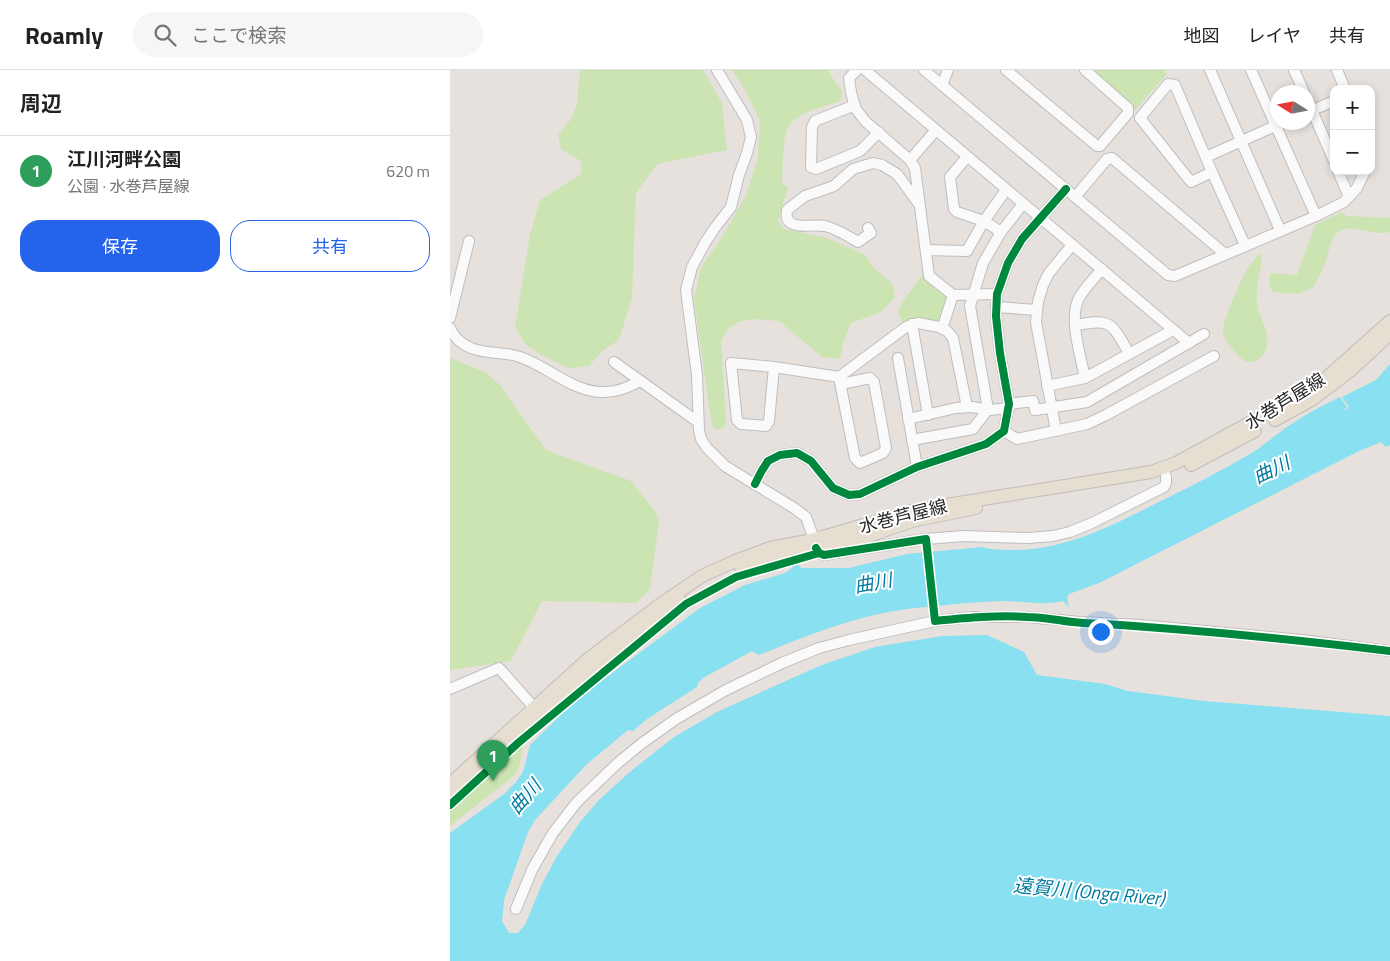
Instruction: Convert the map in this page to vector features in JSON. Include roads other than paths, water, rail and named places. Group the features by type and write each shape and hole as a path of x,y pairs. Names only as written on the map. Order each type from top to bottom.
{"main road":[{"name":"水巻芦屋線","path":"815,544 915,510 1150,472 1176,463 1304,393 1325,379 1390,321"},
{"name":"水巻芦屋線","path":"450,796 468,773 536,711 588,659 658,606 702,576 770,548 866,537 912,522 972,509 1023,499 1136,483 1166,476 1190,466 1313,399 1350,371 1390,334"},
{"name":"水巻芦屋線","path":"450,784 468,773"}],"street":[{"path":"717,70 747,120 751,137 731,206 705,243 692,267 686,290 697,375 698,422 701,439 714,456 725,466 806,517 819,553 824,555 926,539 963,536 1028,538 1053,536 1070,532 1092,523 1164,487 1166,476"},
{"path":"858,70 850,78 851,92 855,105 866,122 910,160 915,168 929,276 953,295 997,294"},
{"path":"865,70 1189,343"},
{"path":"924,70 1168,275 1175,276 1316,216 1344,202 1357,188 1363,175"},
{"path":"942,85 948,70"},
{"path":"1006,70 1097,146 1100,146 1128,113 1128,108 1085,70"},
{"path":"1210,70 1280,230"},
{"path":"1251,70 1270,105"},
{"path":"1294,70 1301,85"},
{"path":"1337,70 1343,85"},
{"path":"1212,172 1191,182 1140,118 1168,84 1175,85 1245,245"},
{"path":"1315,106 1330,102"},
{"path":"855,105 815,121 812,127 811,167 816,169 860,151 879,132"},
{"path":"1315,121 1330,153"},
{"path":"1206,157 1270,129"},
{"path":"910,160 936,130"},
{"path":"1282,130 1316,216"},
{"path":"967,157 950,177 954,209 984,221 1001,232"},
{"path":"1075,197 1107,159 1112,158 1225,254"},
{"path":"868,228 871,233 858,242 826,226 812,224 798,226 792,224 786,216 787,210 805,196 834,186 853,170 874,164 882,165 897,174 919,205"},
{"path":"1340,175 1350,197"},
{"path":"926,250 967,251 984,221 1006,190"},
{"path":"755,484 768,461 789,452 797,452 812,461 833,488 849,496 860,494 917,467 986,444 1004,431 1009,406 1000,353 996,307 997,294 1008,263 1022,239 1066,190"},
{"path":"912,440 973,429 988,409 970,306 983,263 1001,232 1023,204"},
{"path":"450,318 469,242"},
{"path":"1056,431 1036,322 1037,310 1043,285 1049,273 1072,245"},
{"path":"1085,378 1075,315 1078,302 1084,290 1102,269"},
{"path":"942,329 953,295"},
{"path":"996,307 1037,310"},
{"path":"1076,325 1098,321 1109,324 1115,330 1129,353"},
{"path":"840,381 896,334 912,324 918,323 947,331 953,338 967,407"},
{"path":"912,324 928,415"},
{"path":"450,328 454,336 471,348 488,353 504,353 521,357 580,388 608,392 628,388 640,381"},
{"path":"1048,386 1085,378 1173,330"},
{"path":"908,419 967,407 988,409 1033,401 1035,410 1087,402 1204,334"},
{"path":"1004,431 1017,439 1087,424 1214,356"},
{"path":"898,358 917,467"},
{"path":"614,362 698,422"},
{"path":"774,367 769,421 766,426 741,424 737,420 731,363 774,367 840,381 870,378 874,382 886,448 883,453 860,463 855,458 840,381"},
{"path":"516,909 532,870 553,833 577,802 619,762 676,719 726,690 782,662 819,648 936,621 1027,616 1302,640 1390,651"},
{"path":"450,689 499,668 536,711"}],"water":[{"path":"1390,364 1390,445 1386,447 1381,442 1359,451 1099,583 1069,594 1067,598 1069,607 1063,601 1040,603 1002,601 904,609 883,613 820,631 759,655 752,651 703,678 697,687 647,719 633,731 628,730 587,764 535,820 528,832 504,900 502,921 509,933 518,933 525,925 542,884 557,856 580,822 599,800 631,771 674,737 717,712 819,666 875,647 942,636 987,635 1024,652 1037,675 1105,684 1128,691 1204,701 1390,716 1390,961 450,961 450,833 504,794 516,782 523,772 530,745 577,699 700,608 745,585 785,573 798,564 801,568 849,568 907,554 983,547 1026,550 1046,547 1085,536 1104,529 1228,467 1321,406 1340,397 1347,407 1345,410 1349,407 1342,397 1376,380"}],"place":[{"name":"江川河畔公園","path":"493,781"}],"water label":[{"name":"曲川","path":"1271,469"},
{"name":"曲川","path":"873,582"},
{"name":"曲川","path":"524,796"},
{"name":"遠賀川 (Onga River)","path":"1089,891"}]}
